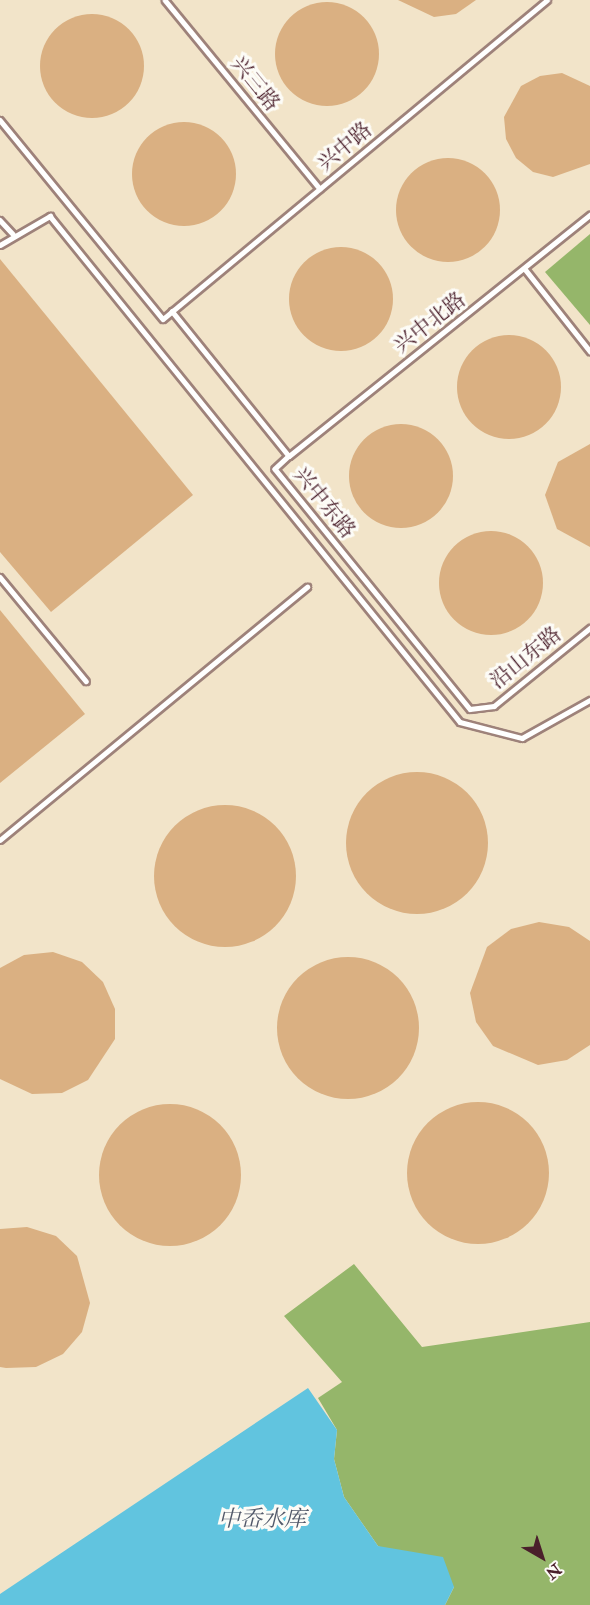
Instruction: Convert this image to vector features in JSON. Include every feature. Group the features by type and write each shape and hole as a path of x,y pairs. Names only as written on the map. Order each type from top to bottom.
{"lane":[{"name":"兴三路","path":"165,0 320,189"},
{"name":"兴中路","path":"0,120 163,319 547,0"},
{"name":"兴中北路","path":"289,456 590,215"},
{"path":"0,245 13,234 50,216 460,722 522,738 590,700"},
{"path":"0,220 13,234"},
{"path":"525,269 590,351"},
{"name":"兴中东路","path":"172,311 289,456 275,469 470,709 481,711"},
{"path":"0,577 86,681"},
{"path":"0,840 307,587"},
{"name":"沿山东路","path":"481,711 590,628"}],"green space":[{"path":"590,234 590,325 545,272"},
{"path":"354,1264 422,1347 590,1322 590,1605 445,1605 454,1587 378,1546 344,1497 334,1459 337,1430 318,1398 342,1382 284,1316"}],"water":[{"name":"中岙水库","path":"308,1388 337,1430 334,1459 344,1497 378,1546 443,1557 454,1587 445,1605 0,1605 0,1594"}],"building":[{"path":"398,0 476,0 456,14 434,17"},
{"path":"327,2 347,6 364,17 375,34 379,54 375,74 364,91 347,102 327,106 307,102 290,91 279,74 275,54 279,34 290,17 307,6"},
{"path":"92,14 112,18 129,29 140,46 144,66 140,86 129,103 112,114 92,118 72,114 55,103 44,86 40,66 44,46 55,29 72,18"},
{"path":"562,73 590,86 590,164 553,177 533,172 516,158 506,139 504,117 521,86 540,76"},
{"path":"184,122 204,126 221,137 232,154 236,174 232,194 221,211 204,222 184,226 164,222 147,211 136,194 132,174 136,154 147,137 164,126"},
{"path":"448,158 468,162 485,173 496,190 500,210 496,230 485,247 468,258 448,262 428,258 411,247 400,230 396,210 400,190 411,173 428,162"},
{"path":"341,247 361,251 378,262 389,279 393,299 389,319 378,336 361,347 341,351 321,347 304,336 293,319 289,299 293,279 304,262 321,251"},
{"path":"0,259 193,495 51,612 0,552"},
{"path":"509,335 529,339 546,350 557,367 561,387 557,407 546,424 529,435 509,439 489,435 472,424 461,407 457,387 461,367 472,350 489,339"},
{"path":"401,424 421,428 438,439 449,456 453,476 449,496 438,513 421,524 401,528 381,524 364,513 353,496 349,476 353,456 364,439 381,428"},
{"path":"590,444 590,547 557,529 545,495 558,462"},
{"path":"491,531 511,535 528,546 539,563 543,583 539,603 528,620 511,631 491,635 471,631 454,620 443,603 439,583 443,563 454,546 471,535"},
{"path":"0,610 85,714 0,783"},
{"path":"417,772 444,777 467,793 483,816 488,843 483,870 467,893 444,909 417,914 390,909 367,893 351,870 346,843 351,816 367,793 390,777"},
{"path":"225,805 252,810 275,826 291,849 296,876 291,903 275,926 252,942 225,947 198,942 175,926 159,903 154,876 159,849 175,826 198,810"},
{"path":"539,922 569,927 590,941 590,1045 567,1060 538,1065 493,1046 476,1022 470,993 487,947 511,929"},
{"path":"53,952 82,962 103,982 115,1009 115,1039 88,1080 62,1093 32,1094 0,1079 0,968 24,955"},
{"path":"348,957 375,962 398,978 414,1001 419,1028 414,1055 398,1078 375,1094 348,1099 321,1094 298,1078 282,1055 277,1028 282,1001 298,978 321,962"},
{"path":"478,1102 505,1107 528,1123 544,1146 549,1173 544,1200 528,1223 505,1239 478,1244 451,1239 428,1223 412,1200 407,1173 412,1146 428,1123 451,1107"},
{"path":"170,1104 197,1109 220,1125 236,1148 241,1175 236,1202 220,1225 197,1241 170,1246 143,1241 120,1225 104,1202 99,1175 104,1148 120,1125 143,1109"},
{"path":"27,1227 56,1236 77,1256 90,1303 82,1332 63,1354 36,1367 0,1367 0,1229"}]}
